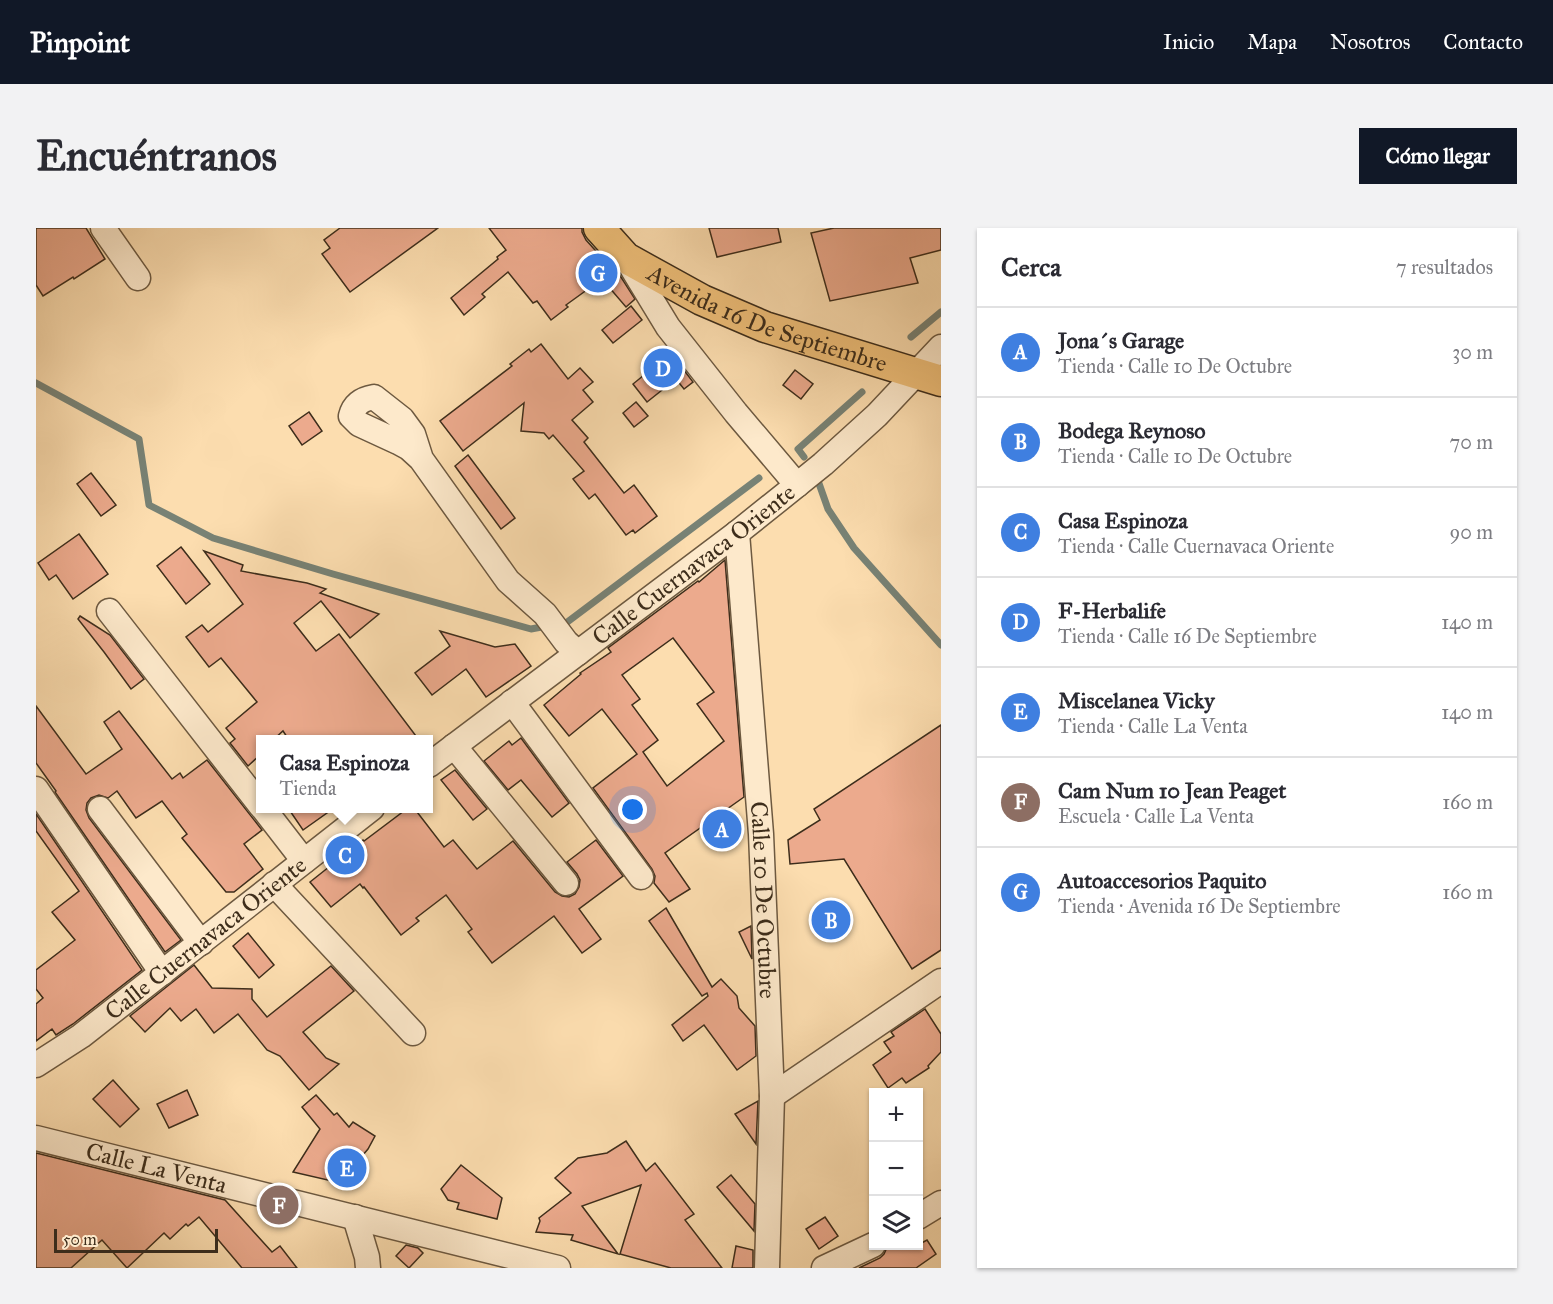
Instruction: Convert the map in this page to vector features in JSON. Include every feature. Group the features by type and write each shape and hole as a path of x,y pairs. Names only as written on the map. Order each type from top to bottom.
{"main road":[{"name":"Avenida 16 De Septiembre","path":"599,228 626,258 702,300 765,327 928,377"}],"street":[{"path":"103,228 138,278"},
{"path":"626,258 668,327 797,485"},
{"name":"Calle Cuernavaca Oriente","path":"433,762 512,702 570,645 737,533 823,464 878,415 928,377 941,347"},
{"path":"421,459 508,581 545,614 570,645"},
{"name":"Calle 10 De Octubre","path":"737,533 761,834 771,1096 767,1268"},
{"path":"108,611 256,799"},
{"path":"512,702 641,877"},
{"path":"454,746 566,883"},
{"path":"36,789 162,973"},
{"path":"100,809 201,943"},
{"path":"267,813 304,861"},
{"name":"Calle Cuernavaca Oriente","path":"36,1065 81,1036 366,813"},
{"path":"274,884 413,1033"},
{"path":"771,1096 941,981"},
{"name":"Calle La Venta","path":"36,1138 558,1268"},
{"path":"923,1214 941,1203"},
{"path":"355,1217 368,1257 368,1268"},
{"path":"824,1268 869,1247"}],"building":[{"path":"36,228 86,228 105,259 43,296 36,285"},
{"path":"340,228 438,228 350,292 322,254 330,248 324,240"},
{"path":"489,228 582,228 586,240 619,274 635,299 626,307 602,279 566,305 568,307 551,320 537,301 533,303 508,272 482,294 485,297 464,315 451,298 506,250"},
{"path":"709,228 778,228 781,242 717,257"},
{"path":"834,228 941,228 941,250 910,258 918,283 830,301 811,233"},
{"path":"631,306 642,320 613,343 602,330"},
{"path":"541,344 568,379 580,368 593,382 583,390 593,402 572,420 588,438 584,442 624,493 634,485 657,516 635,533 633,530 626,535 595,494 589,499 573,479 584,471 553,435 549,439 544,433 521,431 524,403 463,451 440,421 512,366 510,364 529,349 531,352"},
{"path":"671,353 693,382 684,389 676,379 647,402 633,384"},
{"path":"795,370 813,384 801,399 783,385"},
{"path":"636,402 648,416 634,427 623,413"},
{"path":"309,412 322,431 302,445 289,426"},
{"path":"468,455 515,518 501,529 455,466"},
{"path":"91,473 116,505 101,516 77,484"},
{"path":"79,534 108,574 73,599 56,575 49,580 38,563"},
{"path":"181,547 210,584 186,604 157,566"},
{"path":"204,551 243,565 241,571 307,583 326,589 320,593 379,614 350,638 321,601 294,623 316,651 339,634 415,735 286,735 283,731 279,735 256,735 256,759 248,766 230,743 235,739 226,728 257,702 221,658 209,667 186,637 202,625 208,632 243,604"},
{"path":"725,560 744,797 665,853 690,889 669,902 654,883 655,876 652,869 593,788 637,754 602,709 569,736 544,705 580,673 611,652 608,648 699,582","holes":["673,638 714,692 697,704 724,741 667,786 643,752 658,740 632,705 640,699 622,675"]},
{"path":"80,616 110,635 144,679 131,689 78,619"},
{"path":"440,631 495,647 515,644 531,666 486,697 466,669 432,695 415,673 450,646"},
{"path":"36,706 86,774 122,749 104,722 119,711 172,779 180,773 183,778 207,760 262,830 244,844 263,869 234,892 226,892 182,838 187,834 162,801 136,818 117,791 108,798 99,795 91,798 86,810 89,818 181,940 165,952 36,763"},
{"path":"941,725 941,950 912,969 844,859 790,864 788,840 820,820 814,809"},
{"path":"521,738 569,803 552,817 521,780 508,790 484,761 509,741 512,745"},
{"path":"455,770 487,809 473,820 441,780"},
{"path":"291,813 327,813 303,830"},
{"path":"401,813 418,813 444,847 453,840 477,869 513,841 555,892 562,896 569,897 575,894 579,887 580,880 567,862 596,840 623,876 579,909 601,939 582,953 554,916 492,963 468,932 472,929 446,895 416,918 419,921 401,935 360,884 331,907 310,882"},
{"path":"36,814 142,970 73,1024 56,1035 52,1029 36,1041 36,1004 43,998 36,989 36,970 75,940 52,912 79,891 36,831"},
{"path":"666,908 712,987 721,979 737,996 739,1008 755,1026 756,1056 737,1070 704,1025 683,1041 672,1025 708,996 707,993 702,996 649,921"},
{"path":"751,926 752,959 739,932"},
{"path":"248,933 274,965 259,978 233,946"},
{"path":"194,965 212,988 252,989 252,999 267,1017 331,966 354,991 303,1032 326,1058 339,1064 309,1090 280,1056 267,1050 238,1014 214,1033 196,1009 181,1021 170,1008 145,1032 130,1016"},
{"path":"925,1009 941,1034 941,1052 928,1066 929,1068 906,1083 902,1078 888,1088 873,1065 891,1052 884,1042 894,1036 891,1032"},
{"path":"113,1080 139,1109 120,1127 93,1099"},
{"path":"187,1090 198,1115 169,1128 157,1104"},
{"path":"316,1095 334,1115 337,1113 349,1127 353,1122 375,1136 356,1163 354,1161 332,1181 293,1172 320,1129 302,1107"},
{"path":"758,1101 756,1144 735,1114"},
{"path":"626,1141 646,1171 655,1163 694,1214 685,1220 722,1268 671,1268 620,1254 641,1185 582,1206 618,1254 571,1240 573,1235 536,1232 539,1218 571,1193 555,1178 578,1158 607,1153"},
{"path":"36,1153 225,1200 272,1252 280,1246 297,1268 242,1268 199,1217 188,1226 186,1224 170,1239 164,1233 127,1268 102,1240 71,1268 36,1268"},
{"path":"461,1165 502,1198 497,1219 457,1209 459,1203 448,1200 441,1189"},
{"path":"731,1175 755,1204 754,1231 717,1187"},
{"path":"825,1217 838,1236 819,1249 806,1229"},
{"path":"927,1240 936,1254 916,1268 859,1268 880,1258 886,1250 923,1250 923,1242"},
{"path":"406,1245 418,1248 423,1253 409,1268 396,1256"},
{"path":"736,1246 753,1250 753,1268 732,1268"}],"waterway":[{"path":"911,337 941,312"},
{"path":"36,383 139,439 149,505 213,538 531,629 547,626"},
{"path":"804,457 798,449 862,392"},
{"path":"816,475 828,509 854,548 941,645"},
{"path":"558,624 566,623 759,478"}],"place":[{"name":"Autoaccesorios Paquito","path":"598,273"},
{"name":"F-Herbalife","path":"663,368"},
{"name":"Jona´s Garage","path":"722,829"},
{"name":"Casa Espinoza","path":"345,855"},
{"name":"Bodega Reynoso","path":"831,920"},
{"name":"Miscelanea Vicky","path":"347,1168"},
{"name":"Cam Num 10 Jean Peaget","path":"279,1205"}]}
